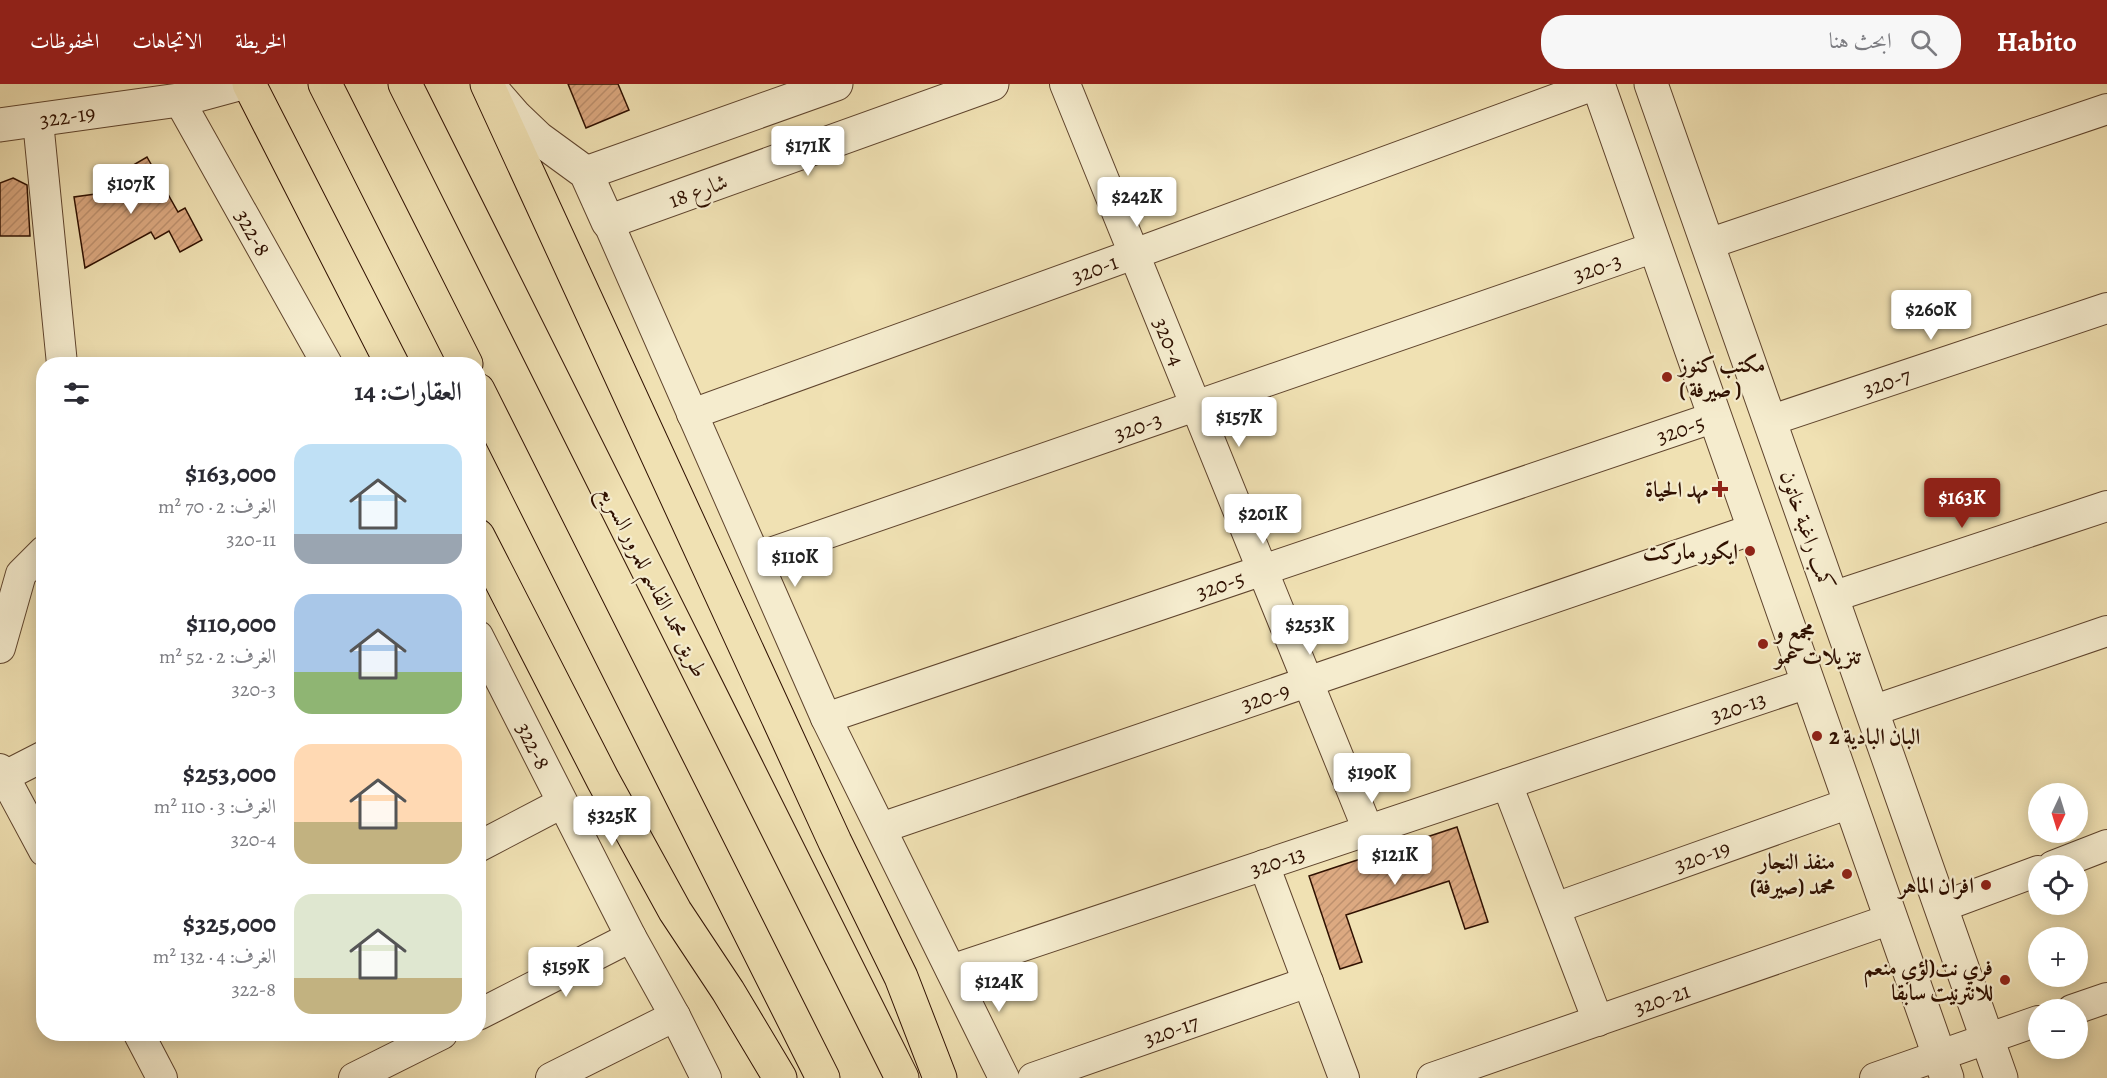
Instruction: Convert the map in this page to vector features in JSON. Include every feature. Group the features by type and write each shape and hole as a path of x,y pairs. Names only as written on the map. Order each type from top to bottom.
{"highway":[{"path":"249,84 388,357"},
{"path":"325,84 462,357"},
{"name":"طريق محمد القاسم للمرور السريع","path":"405,84 897,1067"},
{"path":"487,84 835,843 901,977 940,1078"},
{"path":"486,406 823,1078"},
{"path":"486,552 603,780 675,912 728,991 780,1078"}],"street":[{"name":"322-19","path":"0,124 179,100 238,84"},
{"path":"487,84 538,138 586,173 826,718 1004,1078"},
{"path":"586,173 836,84"},
{"name":"شارع 18","path":"608,222 992,84"},
{"name":"320-4","path":"1065,84 1368,830"},
{"path":"1598,84 1943,1067"},
{"name":"320-1","path":"692,414 1598,84"},
{"name":"كمب راغبة خاتون","path":"1651,84 2001,1078"},
{"name":"322-8","path":"179,100 323,357"},
{"path":"1708,244 2107,110"},
{"path":"39,120 61,357"},
{"name":"320-3","path":"756,558 1656,247"},
{"name":"320-7","path":"1769,421 2107,308"},
{"name":"320-5","path":"826,718 1715,417"},
{"path":"1832,597 2107,506"},
{"name":"320-9","path":"881,828 1754,529"},
{"path":"0,648 10,574 36,556"},
{"path":"1872,711 2107,631"},
{"name":"322-8","path":"486,660 706,1078"},
{"name":"320-13","path":"951,969 1808,683"},
{"path":"36,759 2,773 36,836"},
{"path":"1507,784 1598,1021"},
{"path":"486,843 562,803"},
{"name":"320-19","path":"1555,908 1850,803"},
{"path":"2081,855 2107,845"},
{"path":"1264,865 1344,1078"},
{"path":"1941,907 2028,875"},
{"name":"320-21","path":"1432,1078 1482,1070 1598,1021 1891,920"},
{"path":"486,1011 631,937"},
{"name":"320-17","path":"1034,1078 1308,982"},
{"path":"2088,1005 2107,998"},
{"path":"551,1078 605,1066 675,1016"},
{"path":"1875,1078 1943,1067 1987,1038 2028,1024"},
{"path":"143,1041 162,1078"},
{"path":"354,1078 428,1041"}],"building":[{"path":"568,84 618,84 629,110 586,128"},
{"path":"147,157 178,212 185,208 202,240 180,252 169,231 155,239 151,232 85,268 74,197 118,191 111,178"},
{"path":"13,178 27,185 30,236 0,236 0,183"},
{"path":"1457,827 1488,922 1465,929 1449,881 1346,915 1362,962 1340,969 1309,876"}],"place":[{"name":"مكتب كنوز ( صيرفة )","path":"1667,377"},
{"name":"مهد الحياة","path":"1720,489"},
{"name":"ايكور ماركت","path":"1750,551"},
{"name":"مجمع و تنزيلات عمو","path":"1763,644"},
{"name":"البان البادية 2","path":"1817,736"},
{"name":"منفذ النجار محمد (صيرفة)","path":"1847,874"},
{"name":"افران الماهر","path":"1986,885"},
{"name":"فري نت(لؤي منعم للانترنيت سابقا","path":"2005,980"}]}
